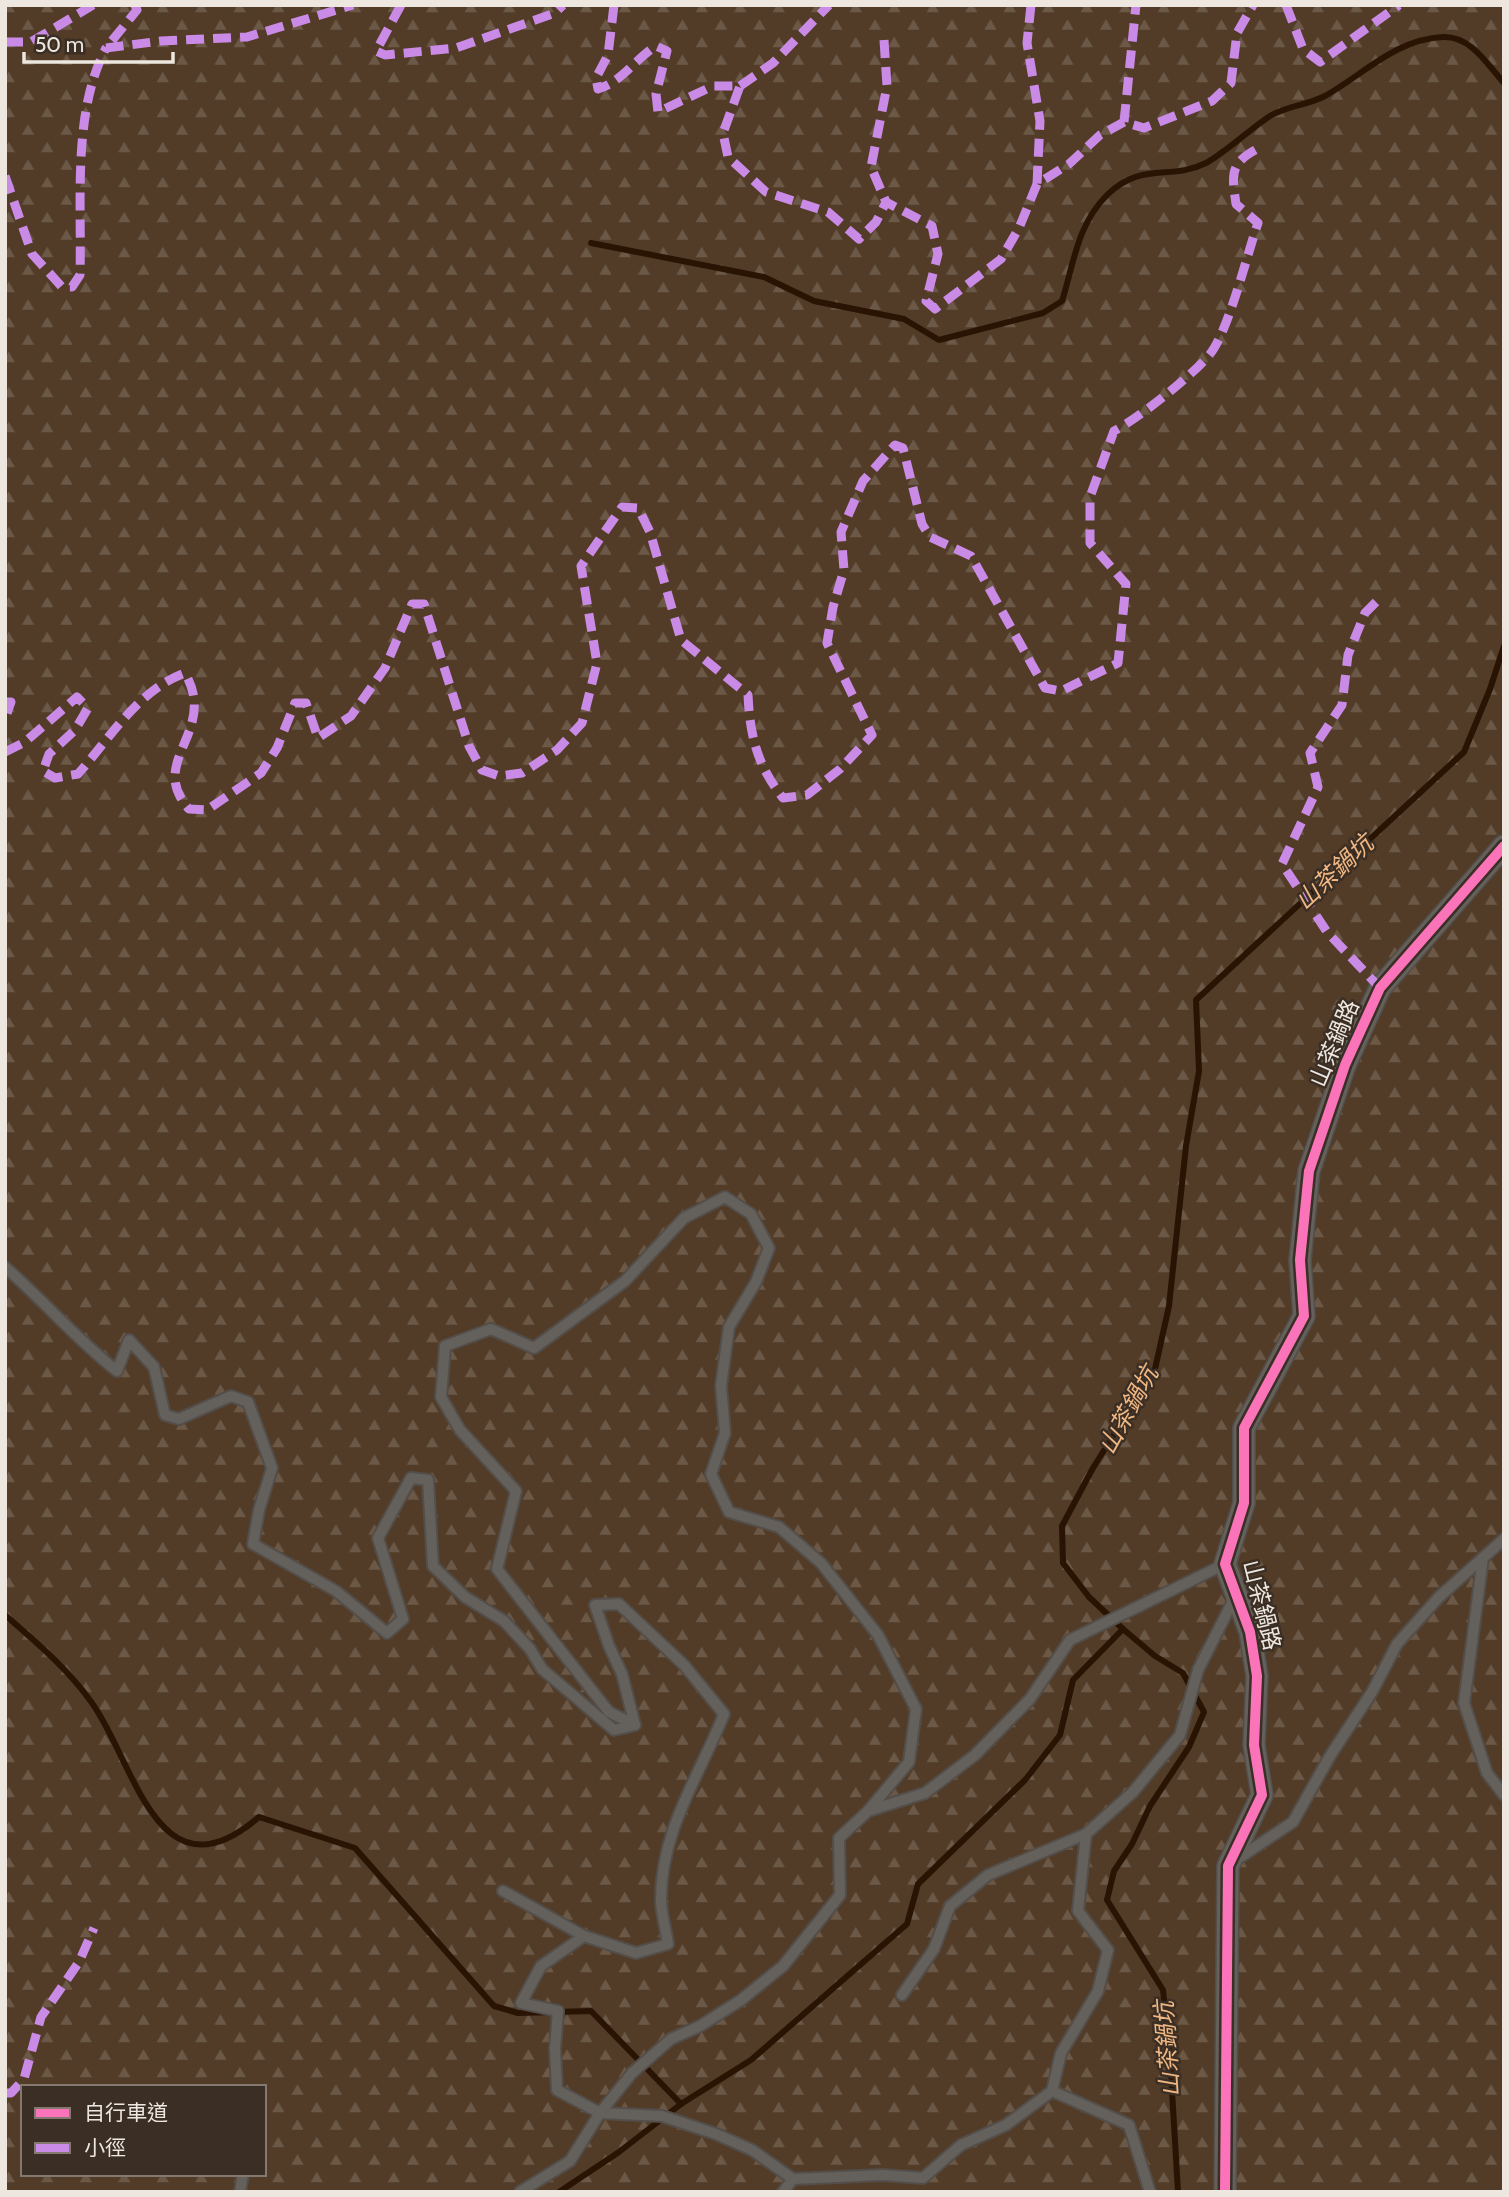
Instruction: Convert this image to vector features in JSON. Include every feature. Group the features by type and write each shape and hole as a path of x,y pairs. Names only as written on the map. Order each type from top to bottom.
{"street":[{"name":"山茶鍋路","path":"1224,2192 1228,1866 1262,1795 1254,1745 1257,1676 1250,1632 1225,1563 1244,1503 1244,1428 1304,1316 1300,1260 1309,1171 1345,1065 1381,988 1504,846"}],"lane":[{"path":"520,2192 570,2161 600,2113 632,2073 652,2055 671,2039 699,2026 741,2000 783,1966 840,1895 839,1838 868,1811 909,1762 916,1709 878,1635 821,1563 779,1527 729,1512 711,1475 725,1433 721,1386 729,1328 756,1282 769,1248 751,1214 725,1197 684,1218 625,1281 534,1348 491,1329 445,1346 441,1397 460,1430 516,1491 497,1569 609,1712 635,1725"},
{"path":"5,1268 43,1299 96,1355 117,1371 129,1340 154,1367 165,1415 179,1419 231,1396 248,1402 272,1468 259,1510 253,1544 336,1591 387,1633 403,1619 378,1538 411,1478 428,1480 433,1566 465,1597 504,1621 530,1649 542,1669 614,1730 635,1725"},
{"path":"1228,1866 1293,1822 1330,1756 1372,1692 1397,1644 1439,1597 1504,1539"},
{"path":"1483,1558 1464,1703 1487,1773 1504,1795"},
{"path":"868,1811 925,1794 975,1755 1030,1699 1070,1640 1225,1563"},
{"path":"902,1995 934,1949 950,1906 988,1875 1086,1835 1133,1792 1180,1735 1197,1674 1237,1595"},
{"path":"503,1891 584,1936 636,1953 668,1944 661,1903 664,1858 677,1815 724,1714 684,1665 619,1604 595,1605 622,1674 635,1725"},
{"path":"584,1936 541,1966 521,2003 558,2011 557,2091 600,2113 662,2116 752,2150 793,2179 883,2175 923,2178 961,2145 1006,2125 1052,2091 1061,2053 1098,1991 1108,1950 1078,1911 1086,1835"},
{"path":"1052,2091 1129,2125 1150,2192"},
{"path":"783,2192 793,2179"}],"green space":[{"path":"5,5 1504,5 1504,2192 5,2192"}],"waterway":[{"path":"591,243 764,277 814,301 904,319 939,340 1043,313 1062,301 1078,245 1089,219 1107,195 1120,185 1132,178 1180,171 1206,163 1270,116 1325,96 1381,59 1410,44 1443,37 1462,41 1478,52 1504,83"},
{"name":"山茶鍋坑","path":"1178,2192 1163,1990 1107,1900 1114,1871 1132,1844 1150,1806 1189,1747 1204,1712 1183,1673 1155,1656 1123,1629 1089,1597 1063,1563 1062,1526 1093,1468 1155,1369 1169,1306 1186,1146 1199,1071 1196,1000 1464,752 1504,646"},
{"path":"5,1615 51,1656 83,1691 107,1729 137,1788 154,1815 173,1835 196,1844 225,1840 259,1817 355,1848 494,2006 518,2013 591,2011 681,2104"},
{"path":"559,2192 619,2152 681,2104 751,2060 907,1924 918,1884 1025,1780 1060,1735 1073,1680 1123,1629"}],"marked path":[{"path":"5,42 31,42 93,5"},
{"path":"135,5 137,10 106,48 161,41 247,37 353,5"},
{"path":"401,5 376,51 385,55 456,48 555,13 563,5"},
{"path":"614,5 608,55 596,78 598,89 622,76 656,46 667,51 656,94 658,112 713,86 740,86 723,133 728,157 766,192 828,212 859,239 876,222 886,202 932,226 938,254 926,301 935,309 1001,259 1019,228 1037,184 1069,164 1100,135 1124,122 1144,128 1212,101 1231,83 1237,33 1253,5"},
{"path":"740,86 773,63 829,5"},
{"path":"1031,5 1027,43 1040,121 1037,184"},
{"path":"1124,122 1136,5"},
{"path":"1286,5 1303,49 1320,62 1399,5"},
{"path":"884,40 887,86 871,167 886,202"},
{"path":"5,176 32,254 62,287 72,287 80,275 83,129 95,73 106,48"},
{"path":"5,752 25,742 77,697 88,708 75,730 49,754 43,771 55,778 78,774 139,703 168,681 185,673 193,694 194,712 175,776 178,792 189,809 207,810 261,773 277,748 295,703 306,703 318,738 351,716 385,668 412,604 424,604 469,746 482,770 499,776 522,773 557,750 582,723 597,663 581,566 622,507 638,508 650,532 681,640 748,695 753,737 761,762 774,786 783,798 807,795 840,769 872,735 827,643 833,607 844,570 841,532 863,481 895,445 903,448 922,524 930,537 971,556 1045,688 1061,691 1118,663 1126,584 1090,543 1090,497 1114,431 1179,384 1202,363 1217,343 1231,310 1258,223 1236,204 1234,171 1241,160 1257,149"},
{"path":"1376,602 1365,613 1348,655 1342,705 1310,753 1318,787 1282,864 1327,932 1380,988"},
{"path":"5,702 11,702 5,719"},
{"path":"5,2093 11,2093 24,2079 41,2017 79,1962 94,1928"}],"cycle path":[{"path":"1225,2192 1228,1866 1262,1795 1254,1745 1257,1676 1250,1632 1225,1564 1244,1503 1244,1428 1304,1316 1300,1260 1309,1171 1345,1065 1380,988 1504,846"}]}
